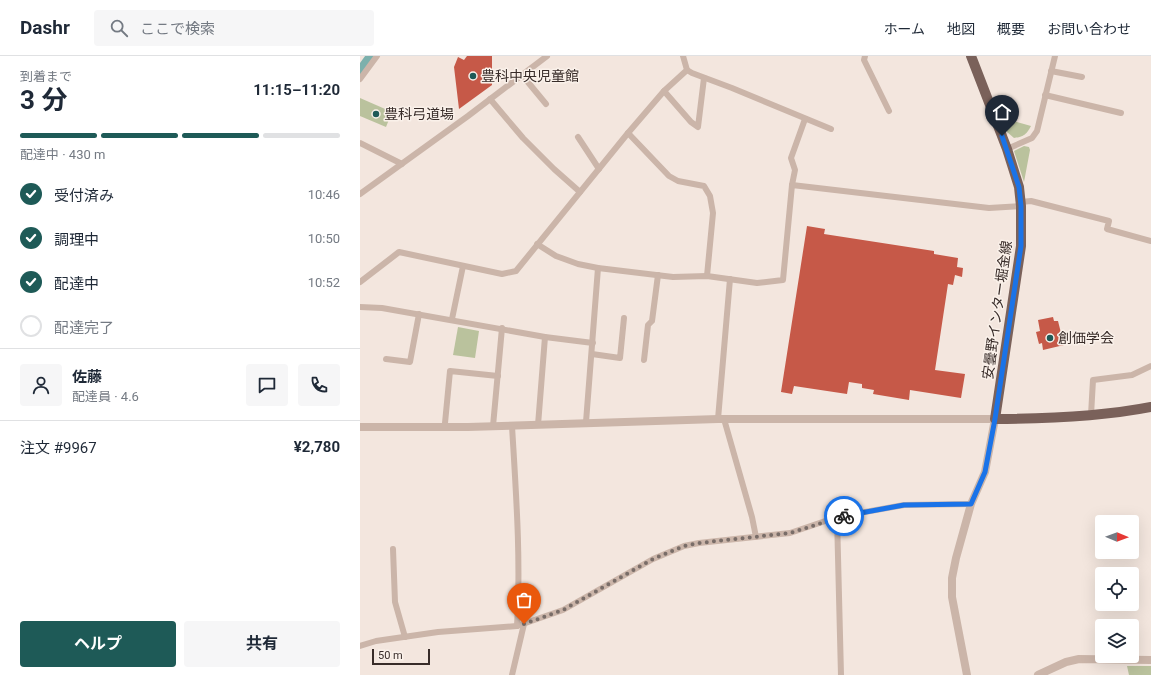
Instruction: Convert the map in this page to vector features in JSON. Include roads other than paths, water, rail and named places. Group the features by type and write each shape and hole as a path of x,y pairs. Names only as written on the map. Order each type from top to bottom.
{"main road":[{"name":"安曇野インター堀金線","path":"971,56 1008,149 1019,187 1021,204 1021,246 995,419"},
{"path":"995,419 1040,419 1091,415 1151,407"}],"street":[{"path":"360,79 377,56"},
{"path":"360,194 547,56"},
{"path":"683,56 687,70 692,73 831,129"},
{"path":"865,56 864,60 889,111"},
{"path":"1008,149 1032,138 1036,131 1055,56"},
{"path":"360,282 399,252 502,274 516,271 628,133 664,91 687,70"},
{"path":"1051,71 1082,77"},
{"path":"522,75 546,104"},
{"path":"664,91 691,122 698,126 704,78"},
{"path":"1045,95 1121,113"},
{"path":"490,99 523,138 580,192"},
{"path":"537,244 556,256 578,264 598,268 673,277 707,276 757,283 783,280 792,185 795,170 792,158 805,119"},
{"path":"628,133 669,176 678,181 704,186 710,196 713,213 707,276"},
{"path":"578,137 599,169"},
{"path":"360,143 402,164"},
{"path":"792,185 989,208 1021,204 1031,201 1109,221 1107,229 1151,241"},
{"path":"452,319 464,266"},
{"path":"586,422 598,268"},
{"path":"644,360 648,325 652,321 658,275"},
{"path":"730,279 721,419 752,517 756,537"},
{"path":"360,307 382,308 452,319 545,337 592,343"},
{"path":"386,358 410,362 419,314"},
{"path":"592,354 620,358 624,318"},
{"path":"493,426 502,328"},
{"path":"538,425 545,337"},
{"path":"1091,415 1093,380 1132,375 1151,366"},
{"path":"445,423 450,371 498,376"},
{"path":"360,427 404,428 512,426 586,422 721,419 995,419 985,472 971,504 952,578 952,597 967,675"},
{"path":"512,426 520,586 520,625 512,675"},
{"path":"360,646 376,641 438,632 520,625 563,610 653,559 684,546 790,533 838,517 904,505 971,504"},
{"path":"838,517 841,675"},
{"path":"393,549 395,602 404,637"},
{"path":"1038,675 1066,662 1079,659 1151,660"}],"waterway":[{"path":"360,70 370,56"}],"place":[{"name":"豊科中央児童館","path":"473,76"},
{"name":"豊科弓道場","path":"376,114"},
{"name":"創価学会","path":"1050,338"}]}
